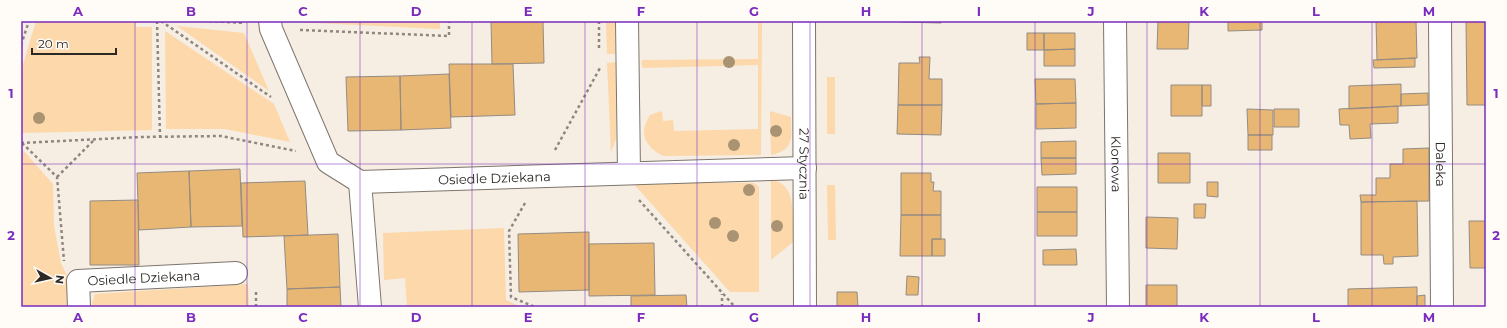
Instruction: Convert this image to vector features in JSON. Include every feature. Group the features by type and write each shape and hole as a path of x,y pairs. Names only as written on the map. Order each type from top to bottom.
{"street":[{"path":"623,174 627,21"},
{"name":"27 Stycznia","path":"804,21 805,307"},
{"name":"Klonowa","path":"1115,21 1118,307"},
{"name":"Daleka","path":"1440,21 1442,307"},
{"path":"270,25 328,162 360,182 370,307"},
{"name":"Osiedle Dziekana","path":"360,182 805,168"},
{"name":"Osiedle Dziekana","path":"79,307 78,281 236,273"}],"path":[{"path":"21,45 29,21"},
{"path":"157,21 160,136"},
{"path":"161,21 272,98 301,101"},
{"path":"209,21 449,36 448,21"},
{"path":"22,143 160,136 221,136 300,152"},
{"path":"57,177 95,139"},
{"path":"22,143 57,177 63,259 78,281"},
{"path":"623,174 735,307"},
{"path":"722,293 722,307"}],"shaded area":[{"path":"36,21 136,21 136,27 152,27 152,130 21,133 21,71"},
{"path":"440,21 440,29 294,22"},
{"path":"606,21 615,21 615,54 607,54"},
{"path":"758,21 762,21 761,155 663,156 652,148 645,139 644,128 650,115 662,111 663,121 673,120 674,131 758,129 758,65 643,68 641,62 643,60 758,59"},
{"path":"177,26 244,33 269,91"},
{"path":"165,31 274,104 290,142 225,129 166,129"},
{"path":"616,62 616,139 611,152 607,63"},
{"path":"827,77 835,77 835,134 827,134"},
{"path":"770,111 791,117 791,137 788,146 779,153 771,155"},
{"path":"21,148 53,184 54,226 61,263 67,276 67,307 21,307"},
{"path":"771,180 780,183 786,188 790,196 793,214 793,242 771,260"},
{"path":"632,182 754,183 759,187 759,292 730,292"},
{"path":"827,185 835,185 836,240 828,240"},
{"path":"504,228 506,300 522,307 407,307 405,278 384,280 383,233"},
{"path":"248,284 249,307 91,307 95,294"}],"building":[{"path":"491,21 543,21 544,63 492,64"},
{"path":"941,21 941,23 901,22"},
{"path":"1158,21 1189,21 1188,49 1157,49"},
{"path":"1228,21 1262,21 1262,30 1228,31"},
{"path":"1376,21 1416,21 1417,58 1377,60"},
{"path":"1466,21 1486,21 1486,105 1467,105"},
{"path":"1027,33 1044,33 1044,50 1027,50"},
{"path":"1044,33 1075,33 1075,49 1044,50"},
{"path":"1075,49 1075,66 1044,66 1044,50"},
{"path":"919,57 930,57 929,79 942,79 942,105 898,105 899,63 920,63"},
{"path":"1415,58 1415,67 1374,68 1373,60"},
{"path":"449,64 513,64 515,115 451,117"},
{"path":"449,74 451,128 401,130 400,76"},
{"path":"400,76 401,130 348,131 346,77"},
{"path":"1035,79 1075,79 1076,103 1036,104"},
{"path":"1401,84 1401,106 1349,109 1349,86"},
{"path":"1171,85 1202,85 1202,116 1171,116"},
{"path":"1202,85 1211,85 1211,106 1202,106"},
{"path":"1428,93 1428,105 1401,106 1401,94"},
{"path":"1076,103 1076,128 1036,129 1036,104"},
{"path":"898,105 942,105 941,135 897,134"},
{"path":"1398,106 1398,123 1370,124 1371,138 1350,139 1349,125 1340,125 1339,109"},
{"path":"1247,109 1273,110 1273,135 1248,135"},
{"path":"1274,109 1299,109 1299,127 1274,127"},
{"path":"1248,135 1272,135 1272,150 1248,150"},
{"path":"1076,141 1076,158 1041,158 1041,142"},
{"path":"1429,148 1429,201 1361,202 1360,195 1376,195 1376,178 1390,178 1390,164 1403,164 1403,149"},
{"path":"1158,153 1190,153 1190,183 1158,183"},
{"path":"1041,158 1076,158 1076,174 1042,175"},
{"path":"240,169 242,226 191,227 189,171"},
{"path":"189,171 191,227 139,230 137,173"},
{"path":"901,173 931,173 931,182 934,182 933,191 941,191 941,215 901,215"},
{"path":"305,181 308,235 243,237 241,183"},
{"path":"1207,182 1218,182 1218,197 1207,196"},
{"path":"1037,187 1077,187 1077,212 1037,212"},
{"path":"138,200 139,265 90,265 90,201"},
{"path":"1417,201 1418,256 1393,257 1393,264 1384,264 1383,255 1361,255 1361,202"},
{"path":"1194,204 1206,204 1205,218 1194,218"},
{"path":"1037,212 1077,212 1077,236 1037,236"},
{"path":"901,215 941,215 941,239 932,239 932,256 900,256"},
{"path":"1146,217 1178,218 1177,249 1146,248"},
{"path":"1469,221 1486,221 1486,268 1470,268"},
{"path":"589,232 589,290 519,292 518,234"},
{"path":"338,234 340,287 287,289 284,236"},
{"path":"932,239 945,239 945,256 932,256"},
{"path":"654,243 655,295 589,296 589,244"},
{"path":"1076,249 1077,265 1043,265 1043,250"},
{"path":"907,276 919,277 918,295 906,295"},
{"path":"1146,285 1177,285 1177,307 1146,307"},
{"path":"340,287 341,307 287,307 287,289"},
{"path":"1417,287 1417,307 1348,307 1348,289"},
{"path":"837,292 857,292 858,307 837,307"},
{"path":"686,295 687,307 631,307 631,296"},
{"path":"1425,295 1425,307 1417,307 1417,296"}]}
